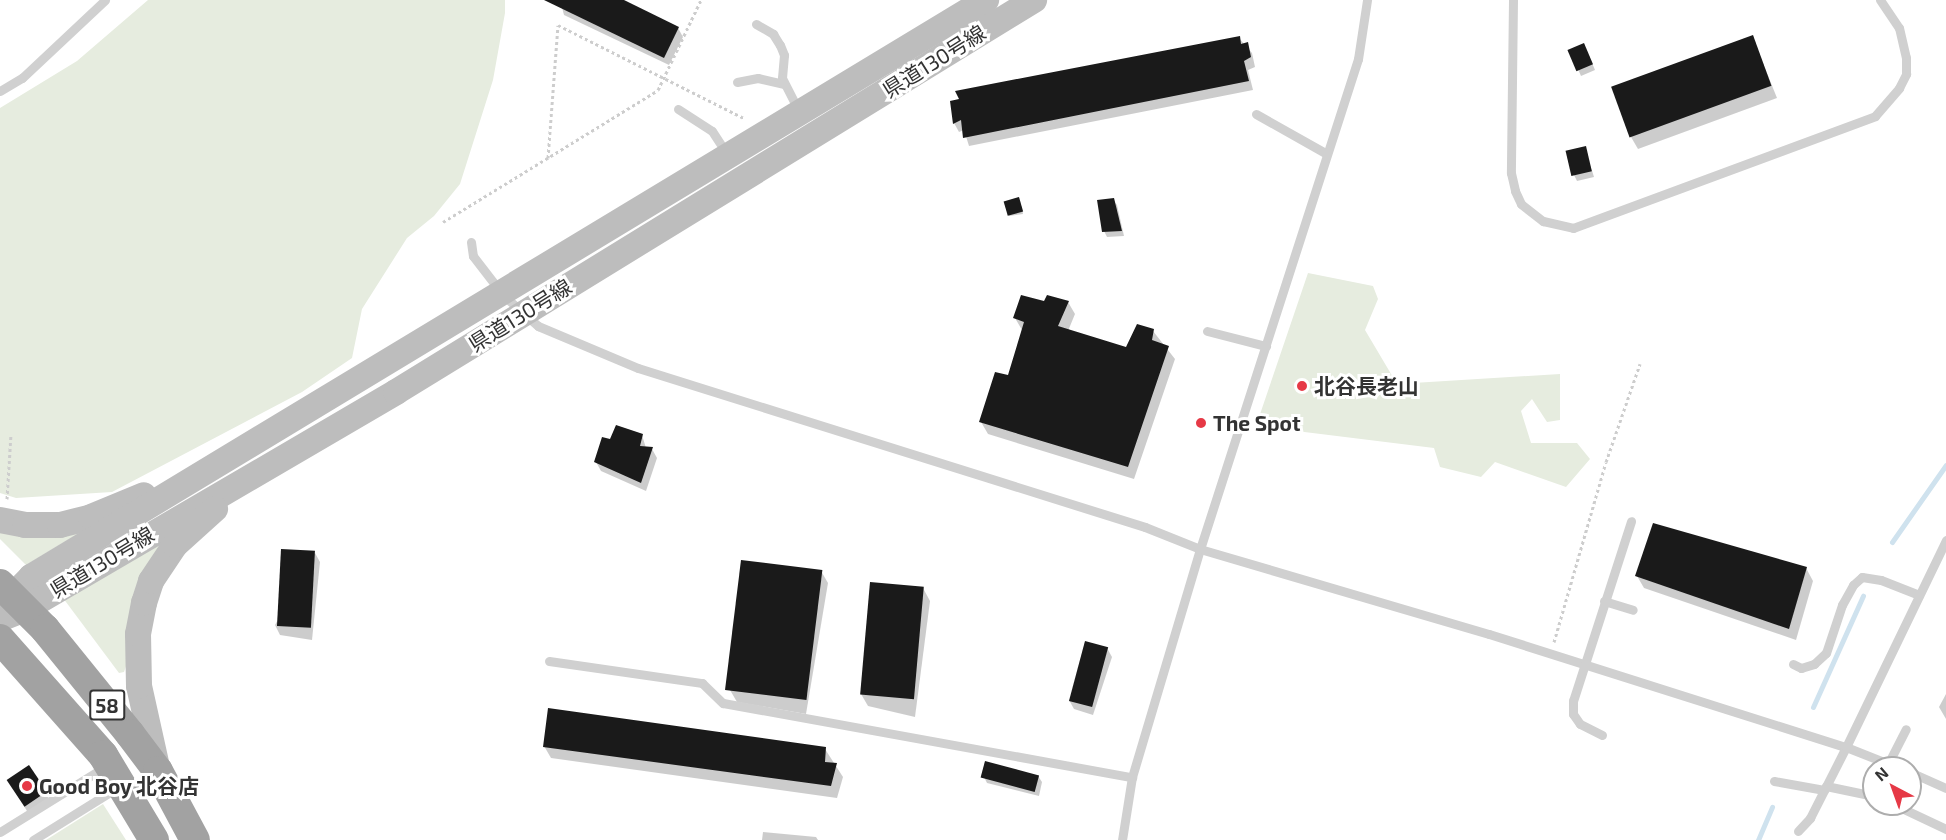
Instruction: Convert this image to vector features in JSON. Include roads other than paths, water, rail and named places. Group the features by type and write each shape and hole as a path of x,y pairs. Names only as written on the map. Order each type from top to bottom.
{"highway":[{"name":"58","path":"7,603 158,771 195,840"},
{"name":"58","path":"0,639 116,774 154,840"}],"main road":[{"name":"県道130号線","path":"7,603 31,577 503,295 986,0"},
{"name":"県道130号線","path":"7,603 284,455 523,314 1034,0"},
{"path":"2,514 25,525 60,525 92,517 147,493 231,447 282,427"},
{"path":"158,771 139,686 138,634 151,581 175,545 195,525 284,455"}],"lane":[{"path":"0,91 22,78 105,0"},
{"path":"1122,840 1132,777 1200,549 1358,59 1367,0"},
{"path":"1513,0 1511,173 1515,191 1521,204 1543,221 1573,228 1875,116 1899,88 1906,66 1899,28 1880,0"},
{"path":"756,24 773,34 780,45 784,84 800,113"},
{"path":"737,82 758,78 784,84"},
{"path":"678,110 712,131 729,156"},
{"path":"1256,114 1328,154"},
{"path":"471,242 473,256 503,295 538,326 638,368 1145,527 1200,549 1489,634 1583,667 1846,747 1868,756"},
{"path":"1207,332 1266,346"},
{"path":"1602,735 1580,724 1573,714 1583,667 1631,521"},
{"path":"1798,831 1825,788 1846,747 1946,540"},
{"path":"1793,663 1802,668 1814,664 1826,653 1842,605 1853,585 1862,578 1881,580 1919,596"},
{"path":"1604,601 1633,610"},
{"path":"549,661 702,683 723,703 1132,777"},
{"path":"1892,756 1906,729"},
{"path":"0,832 116,774"},
{"path":"33,840 116,774"},
{"path":"1922,777 1946,788"},
{"path":"1774,781 1862,794"},
{"path":"1918,816 1946,829"}],"waterway":[{"path":"1892,542 1946,465"},
{"path":"1813,707 1863,596"},
{"path":"1758,840 1772,807"}],"place":[{"name":"北谷長老山","path":"1302,386"},
{"name":"The Spot","path":"1201,423"},
{"name":"Good Boy 北谷店","path":"27,786"}]}
